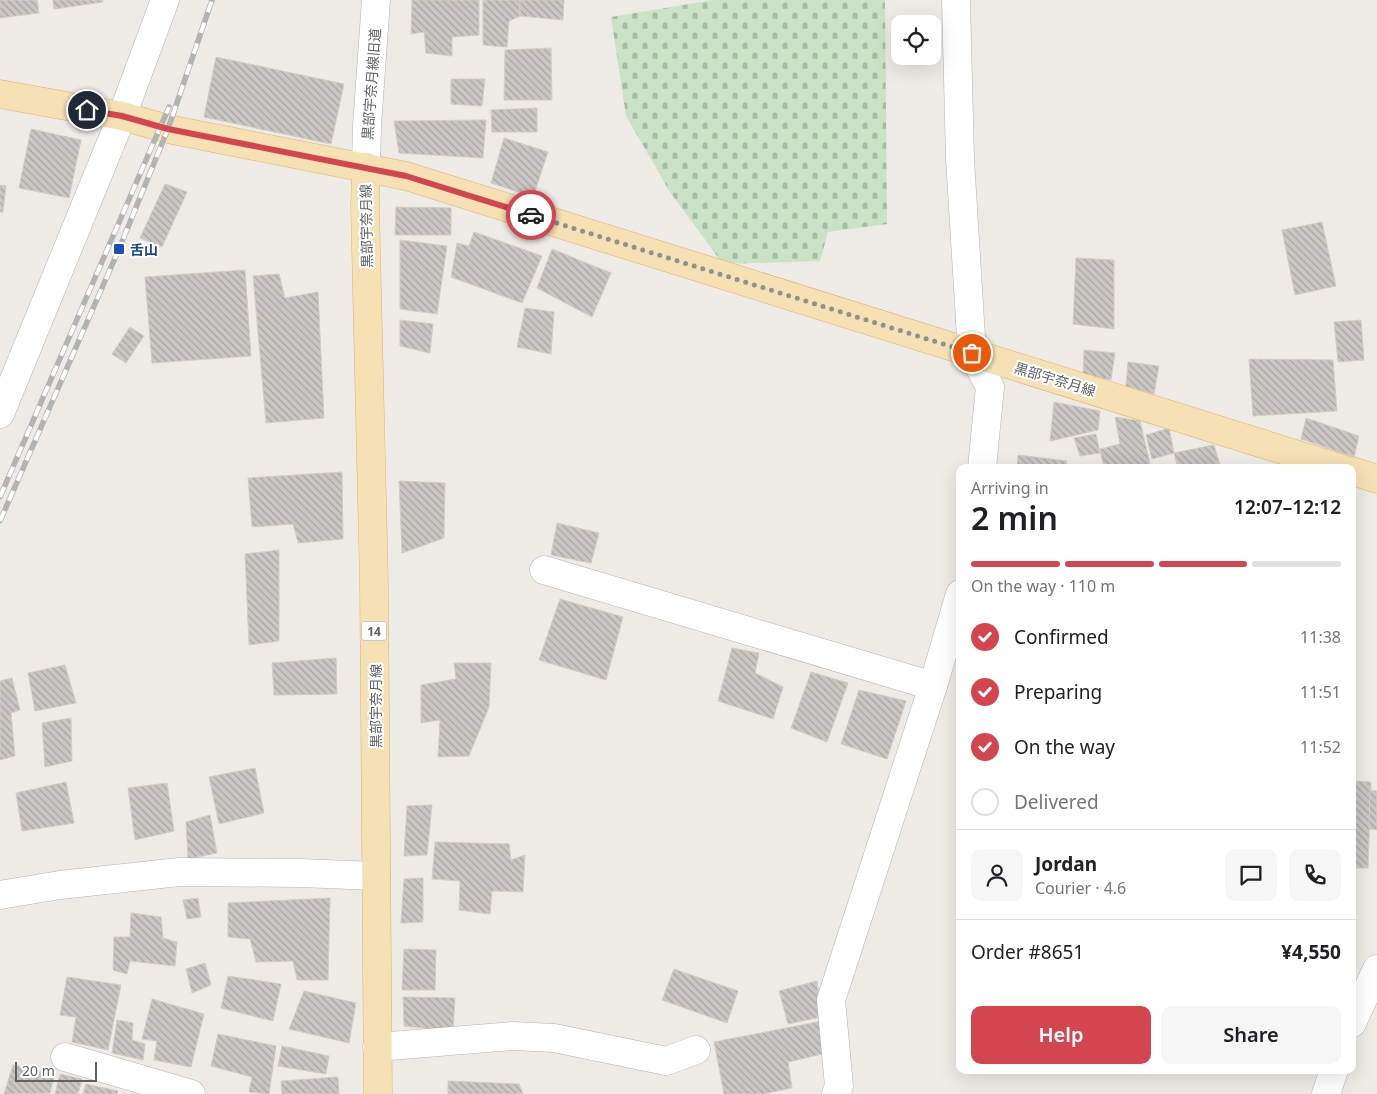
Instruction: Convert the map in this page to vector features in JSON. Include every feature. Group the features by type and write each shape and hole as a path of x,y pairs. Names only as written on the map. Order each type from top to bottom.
{"main road":[{"path":"0,94 122,116 168,129 366,167"},
{"name":"黒部宇奈月線","path":"378,1094 374,584 365,216 366,167 406,176 1327,464"},
{"path":"1356,473 1377,479"}],"street":[{"path":"0,414 122,116 165,0"},
{"name":"黒部宇奈月線旧道","path":"366,167 376,0"},
{"path":"956,0 960,159 972,353 990,387 982,464"},
{"path":"544,570 933,686"},
{"path":"836,1094 839,1086 832,1000 933,686 956,608"},
{"path":"0,895 60,885 179,872 376,876"},
{"path":"1356,1014 1377,969"},
{"path":"377,1047 513,1036 554,1038 666,1061 696,1050"},
{"path":"65,1057 191,1094"},
{"path":"1326,1094 1333,1074"}],"green space":[{"path":"713,0 885,0 887,224 828,232 820,261 723,264 670,192 626,116 611,17"}],"building":[{"path":"0,0 37,0 39,13 0,18"},
{"path":"53,0 103,0 103,2 54,9"},
{"path":"412,0 479,0 479,35 452,37 452,56 426,53 424,32 411,34"},
{"path":"483,0 520,0 520,16 509,21 507,47 483,45"},
{"path":"520,0 564,0 563,20 520,16"},
{"path":"551,48 552,100 504,100 505,50"},
{"path":"216,57 344,84 331,144 204,117"},
{"path":"451,79 485,79 482,106 451,104"},
{"path":"537,108 537,132 492,132 491,110"},
{"path":"486,120 483,158 399,153 394,121"},
{"path":"31,129 81,140 69,198 19,188"},
{"path":"504,138 548,152 533,197 491,183"},
{"path":"165,184 187,192 162,247 140,238"},
{"path":"0,185 6,186 3,212 0,212"},
{"path":"396,207 451,208 451,235 395,235"},
{"path":"1322,222 1336,286 1295,295 1282,230"},
{"path":"474,232 542,256 522,303 451,277 457,243 469,246"},
{"path":"400,240 447,246 437,314 400,309"},
{"path":"552,249 611,273 592,317 537,288"},
{"path":"1076,258 1114,260 1114,329 1073,324"},
{"path":"245,270 251,356 152,363 145,277"},
{"path":"279,274 285,298 318,292 324,418 266,423 253,276"},
{"path":"525,308 554,312 551,354 517,347"},
{"path":"400,320 433,324 430,353 400,346"},
{"path":"1361,320 1364,360 1338,362 1334,322"},
{"path":"130,327 144,336 126,363 112,354"},
{"path":"1084,350 1115,353 1111,380 1083,374"},
{"path":"1249,359 1333,360 1337,411 1253,416"},
{"path":"1128,362 1159,366 1154,394 1126,386"},
{"path":"1054,402 1100,411 1098,430 1050,441"},
{"path":"1115,417 1140,421 1150,464 1103,464 1100,449 1120,444"},
{"path":"1306,418 1359,436 1354,457 1301,439"},
{"path":"1169,428 1174,453 1152,459 1146,435"},
{"path":"1096,434 1100,453 1080,456 1074,438"},
{"path":"1214,445 1220,464 1177,464 1174,453"},
{"path":"1018,455 1067,461 1067,464 1017,464"},
{"path":"342,472 343,539 298,543 293,524 252,527 248,478"},
{"path":"399,481 445,483 444,538 402,553"},
{"path":"557,523 599,533 591,563 551,555"},
{"path":"279,550 279,641 249,645 245,554"},
{"path":"560,599 623,617 606,680 539,660"},
{"path":"732,648 759,653 755,673 783,687 773,719 718,701"},
{"path":"336,658 337,694 274,695 272,663"},
{"path":"454,663 491,663 489,707 469,756 438,757 440,720 421,723 421,685 456,679"},
{"path":"65,665 76,703 35,711 28,673"},
{"path":"811,672 848,683 827,742 791,728"},
{"path":"12,678 20,710 11,713 15,756 0,760 0,681"},
{"path":"859,690 906,701 887,759 841,744"},
{"path":"71,718 72,761 45,767 42,723"},
{"path":"255,768 264,813 219,824 209,777"},
{"path":"1356,781 1371,782 1368,868 1356,868"},
{"path":"66,782 74,823 22,831 16,793"},
{"path":"167,783 174,831 135,840 128,788"},
{"path":"1370,790 1377,791 1377,830 1369,829"},
{"path":"432,805 427,855 404,856 407,806"},
{"path":"210,815 217,853 188,859 186,822"},
{"path":"435,842 509,844 511,860 525,855 523,892 492,891 490,914 459,910 460,881 432,879"},
{"path":"423,878 423,922 401,923 404,879"},
{"path":"198,898 201,917 187,919 183,900"},
{"path":"330,898 328,980 297,980 293,961 256,962 250,939 228,937 228,903"},
{"path":"131,913 161,917 163,938 177,942 175,966 130,961 127,974 113,970 114,937 130,937"},
{"path":"404,949 436,950 435,990 402,990"},
{"path":"205,963 211,985 192,993 186,969"},
{"path":"674,969 738,991 727,1023 662,1000"},
{"path":"228,976 281,984 273,1021 221,1008"},
{"path":"67,977 121,985 108,1050 72,1042 76,1017 60,1015"},
{"path":"817,981 821,1017 788,1024 779,991"},
{"path":"304,991 356,1003 349,1043 289,1029"},
{"path":"403,997 455,998 453,1031 404,1026"},
{"path":"152,999 204,1014 191,1067 154,1060 157,1041 142,1039"},
{"path":"117,1020 133,1023 132,1040 145,1044 143,1060 112,1053"},
{"path":"822,1021 827,1053 788,1062 792,1088 763,1094 724,1094 714,1042"},
{"path":"218,1034 276,1046 269,1094 249,1092 252,1077 211,1066"},
{"path":"282,1046 329,1056 326,1074 278,1066"},
{"path":"13,1065 55,1074 50,1093 4,1094"},
{"path":"60,1074 82,1079 78,1094 55,1094"},
{"path":"338,1077 339,1094 282,1094 281,1081"},
{"path":"448,1081 519,1084 523,1094 448,1094"},
{"path":"86,1084 118,1091 117,1094 83,1094"}],"railway":[{"path":"0,521 119,249 168,129 212,0"},
{"path":"0,497 169,107"}],"way so far":[{"path":"531,215 972,353"}],"place":[{"name":"舌山","path":"119,249"}],"route":[{"path":"87,110 122,116 168,129 406,176 531,215"}]}
